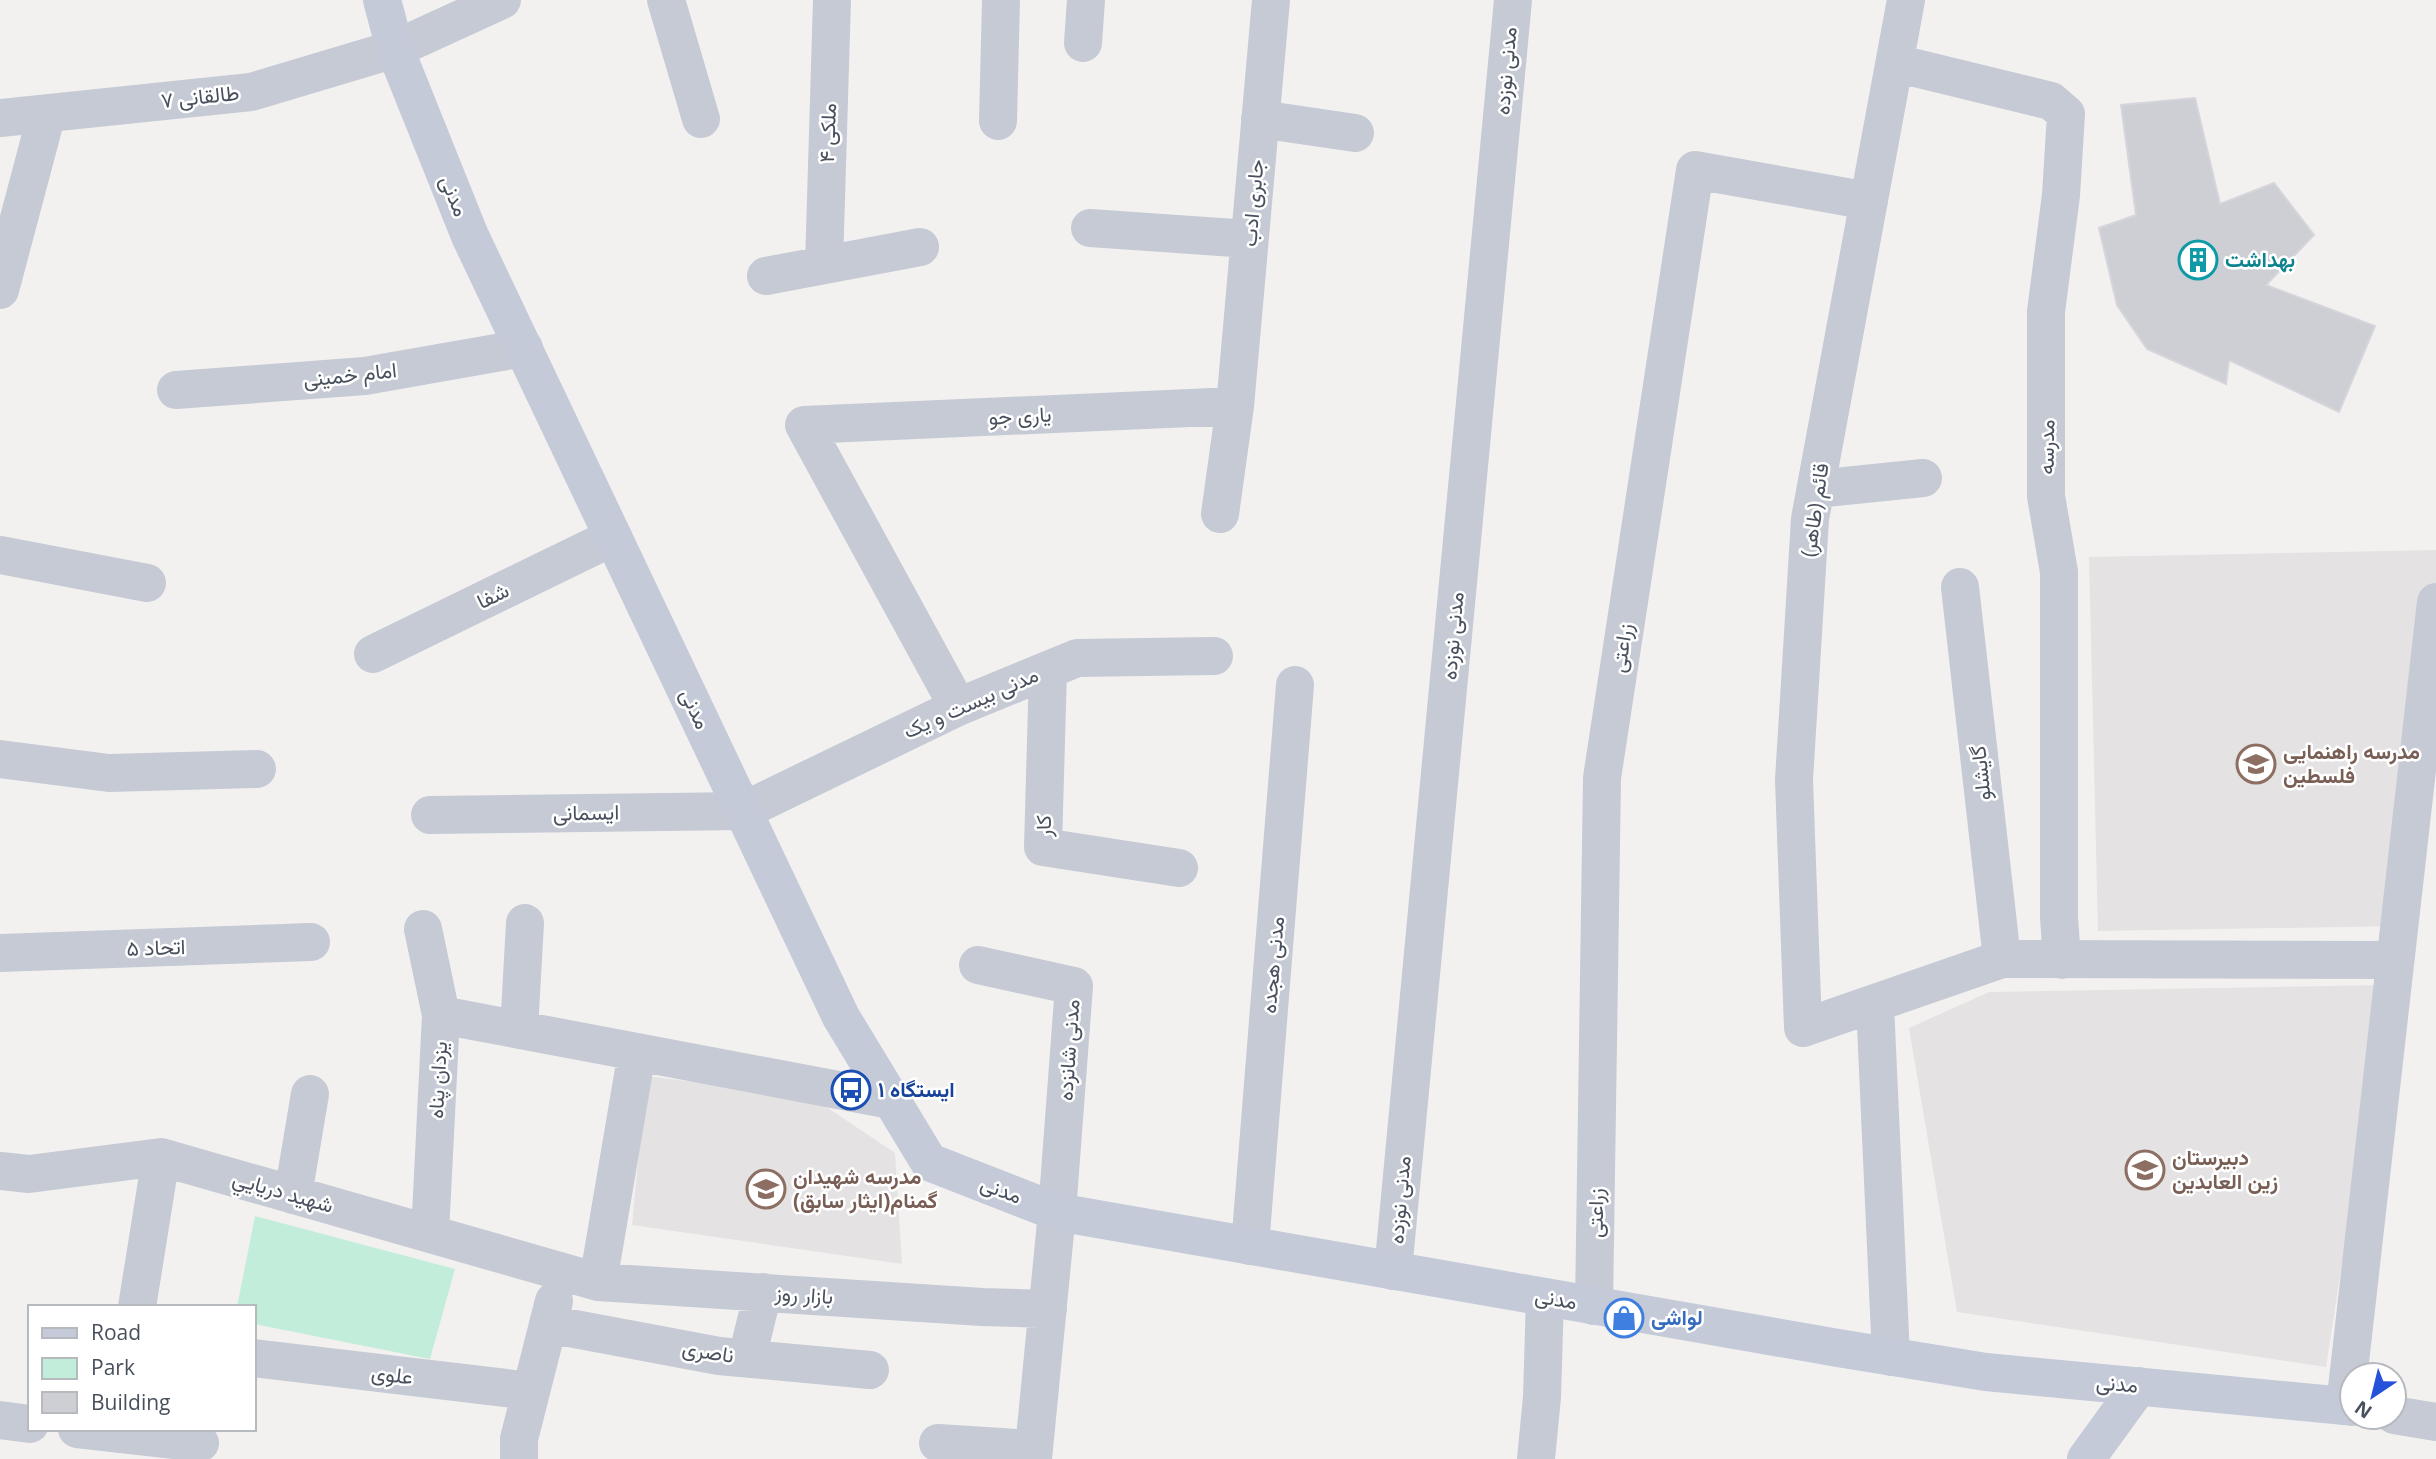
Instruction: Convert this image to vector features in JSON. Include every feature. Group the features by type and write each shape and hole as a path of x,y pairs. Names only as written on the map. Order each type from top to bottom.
{"main road":[{"name":"مدنی","path":"382,0 395,49 470,236 841,1017 929,1162 1057,1212 1594,1306 1986,1372 2338,1406"},
{"path":"2086,1459 2139,1386"}],"street":[{"name":"طالقانی ۷","path":"0,118 251,92 395,49 502,0"},
{"path":"666,0 701,119"},
{"name":"ملکی ۴","path":"824,265 832,0"},
{"path":"998,121 1001,0"},
{"path":"1083,43 1086,0"},
{"name":"جابری ادب","path":"1220,514 1235,406 1271,0"},
{"name":"مدنی نوزده","path":"1393,1271 1513,0"},
{"name":"قائم (طاهر)","path":"1875,1004 1803,1028 1794,780 1810,519 1906,0"},
{"name":"مدرسه","path":"1895,63 2051,101 2066,114 2061,195 2046,312 2046,496 2059,572 2059,917 2062,960"},
{"path":"0,290 47,113"},
{"path":"1260,119 1354,133"},
{"name":"زراعتی","path":"1594,1306 1602,778 1695,170 1869,201"},
{"path":"1090,228 1250,239"},
{"path":"766,276 920,247"},
{"name":"امام خمینی","path":"176,390 365,376 524,348"},
{"name":"یاری جو","path":"958,707 804,425 1235,406"},
{"path":"1816,489 1923,478"},
{"name":"شفا","path":"373,654 613,537"},
{"path":"0,555 147,583"},
{"name":"گایشلو","path":"1961,587 2002,959"},
{"path":"2354,1361 2395,960 2436,602"},
{"name":"مدنی بیست و یک","path":"743,811 958,707 1077,657 1214,656"},
{"name":"کار","path":"1048,670 1043,846 1179,868"},
{"name":"مدنی هجده","path":"1250,1246 1295,685"},
{"path":"0,759 109,773 257,769"},
{"name":"ایسمانی","path":"430,815 743,811"},
{"path":"519,1030 525,923"},
{"name":"یزدان پناه","path":"423,929 441,1015 430,1234"},
{"name":"اتحاد ۵","path":"0,953 311,942"},
{"path":"1891,1357 1875,1004 2002,959 2395,960"},
{"name":"مدنی شانزده","path":"978,965 1074,986 1057,1212"},
{"path":"441,1015 891,1100"},
{"path":"598,1282 637,1052"},
{"path":"293,1195 310,1094"},
{"path":"136,1305 161,1157"},
{"name":"شهيد دريايي","path":"0,1171 29,1174 161,1157 562,1272"},
{"path":"938,1443 1034,1454 1057,1212"},
{"path":"519,1459 519,1439 562,1272"},
{"name":"بازار روز","path":"562,1272 598,1282 982,1307 1048,1308"},
{"path":"747,1358 762,1293"},
{"path":"1536,1459 1542,1397 1545,1297"},
{"name":"ناصری","path":"548,1324 719,1356 870,1370"},
{"name":"علوی","path":"256,1358 531,1391"},
{"path":"2408,1417 2436,1422"},
{"path":"0,1420 28,1424"},
{"path":"84,1431 136,1447 200,1443"}],"shaded area":[{"name":"مدرسه راهنمایی فلسطین","path":"2436,550 2436,602 2400,926 2098,931 2089,557"},
{"name":"دبیرستان زین العابدین","path":"2385,985 2326,1367 1957,1312 1909,1028 1989,992"},
{"name":"مدرسه شهیدان گمنام(ایثار سابق)","path":"646,1076 810,1096 895,1153 902,1264 632,1225"}],"green space":[{"path":"255,1216 455,1269 430,1359 256,1324 256,1305 237,1305"}],"building":[{"name":"بهداشت","path":"2195,98 2220,204 2274,183 2314,235 2266,285 2375,326 2339,412 2229,360 2226,384 2147,349 2117,305 2099,228 2136,215 2121,105"}],"place":[{"name":"بهداشت","path":"2198,260"},
{"name":"مدرسه راهنمایی فلسطین","path":"2256,764"},
{"name":"ایستگاه ۱","path":"851,1090"},
{"name":"دبیرستان زین العابدین","path":"2145,1170"},
{"name":"مدرسه شهیدان گمنام(ایثار سابق)","path":"766,1189"},
{"name":"لواشی","path":"1624,1318"}]}
